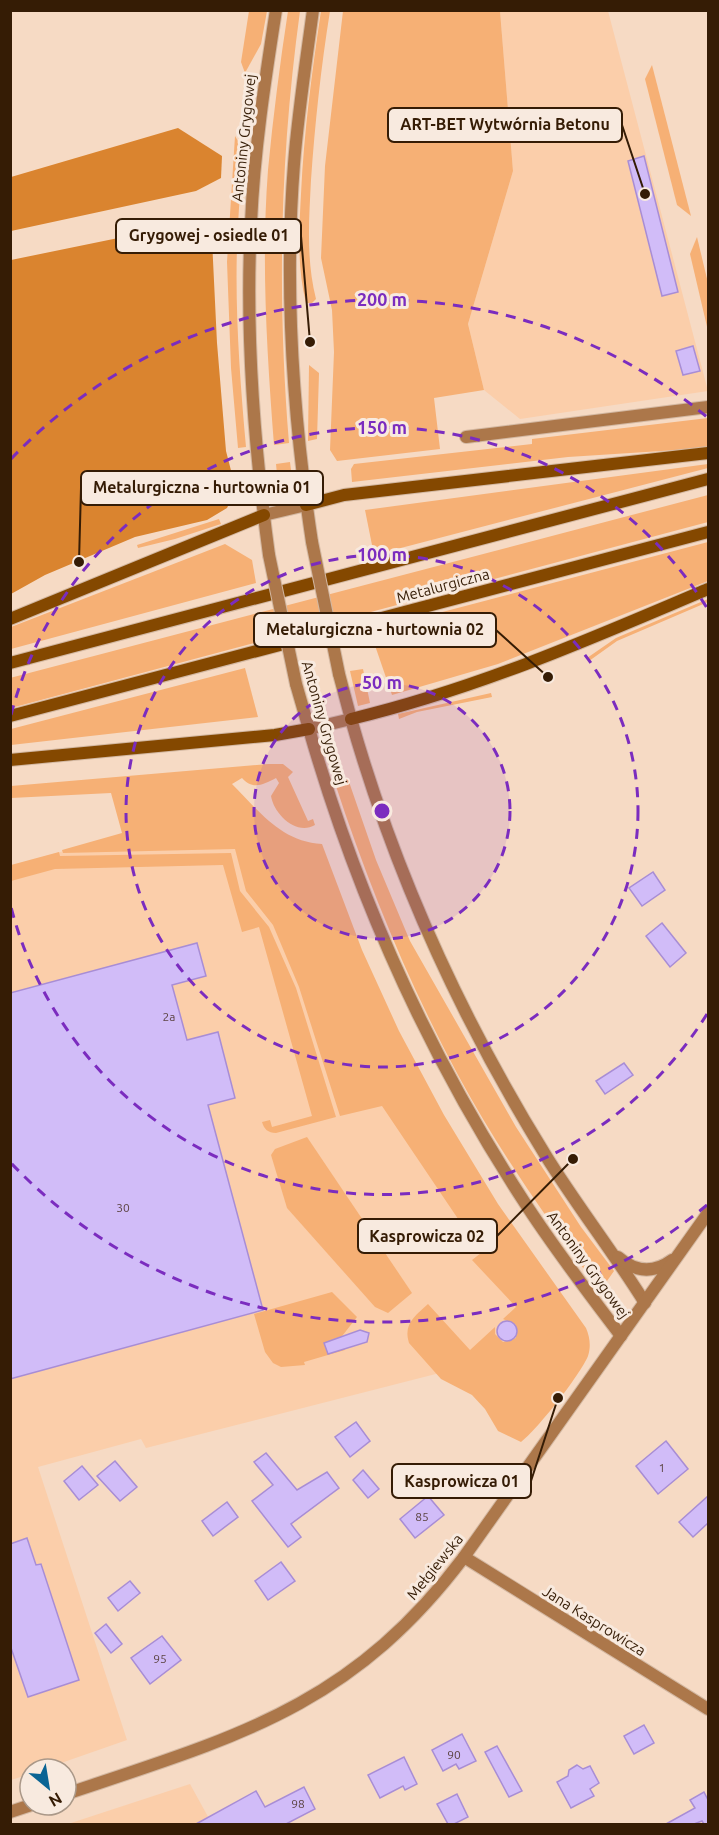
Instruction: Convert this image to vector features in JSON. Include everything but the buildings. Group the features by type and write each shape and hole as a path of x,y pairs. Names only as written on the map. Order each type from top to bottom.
{"main road":[{"path":"306,505 344,495 708,453"},
{"path":"10,663 708,479"},
{"path":"10,619 264,515"},
{"name":"Metalurgiczna","path":"10,716 708,532"},
{"path":"351,719 508,673 708,589"},
{"path":"10,760 275,735 309,729"}],"street":[{"name":"Antoniny Grygowej","path":"276,10 253,191 249,279 252,394 269,555 296,684 340,828 374,916 439,1057 523,1201 621,1336"},
{"name":"Antoniny Grygowej","path":"313,10 295,154 291,228 291,323 295,402 306,505 339,674 364,766 393,848 426,930 459,1001 547,1158 645,1303"},
{"path":"466,437 708,407"},
{"path":"264,515 306,505"},
{"path":"309,729 351,719"},
{"name":"Mełgiewska","path":"78,1790 218,1743 264,1724 307,1701 352,1671 387,1643 436,1593 464,1557 708,1213"},
{"path":"610,1250 638,1270 656,1269 678,1256"},
{"name":"Jana Kasprowicza","path":"464,1557 708,1709"}],"shaded area":[{"path":"249,11 267,11 261,44 245,73 241,62"},
{"path":"288,11 300,11 288,119 282,226 283,334 289,443 274,445 266,307 266,204 272,130"},
{"path":"321,11 330,11 319,95 310,195 309,255 316,299 312,303 306,303 300,262 300,208 306,125"},
{"path":"343,11 500,11 513,171 468,324 484,390 434,398 440,449 337,461 330,450 334,352 332,310 321,258 325,166"},
{"path":"500,11 608,11 708,391 520,419 484,390 468,324 513,171"},
{"path":"652,65 691,216 677,205 645,79"},
{"path":"178,128 222,156 221,178 196,191 11,231 11,177"},
{"path":"235,136 242,152 243,162 237,238 237,298 246,447 238,448 231,368 227,262"},
{"path":"211,219 217,343 226,451 236,490 227,508 207,520 135,537 45,575 11,594 11,260"},
{"path":"697,237 708,283 708,331 690,254"},
{"path":"309,365 319,373 317,439 308,441"},
{"path":"708,418 708,448 568,457 352,482 351,469 354,464 532,444 532,439"},
{"path":"290,462 294,494 279,496 276,464"},
{"path":"708,464 708,468 374,555 365,510"},
{"path":"708,495 708,522 11,708 10,678"},
{"path":"219,519 221,524 138,548 137,545"},
{"path":"708,542 708,581 498,664 392,695 370,631"},
{"path":"225,544 252,560 256,583 11,649 11,627"},
{"path":"708,599 708,602 617,641 589,661 587,658 616,638"},
{"path":"245,668 258,717 11,745 11,729"},
{"path":"363,669 370,703 358,706 350,671"},
{"path":"491,693 492,697 417,712 399,719 398,714"},
{"path":"283,764 293,772 288,777 308,821 313,819 315,825 301,828 287,821 276,810 271,796 279,783 276,778 267,783 254,785 242,778 232,784 283,831 294,838 322,844 362,950 399,1031 444,1115 498,1204 586,1328 590,1349 583,1365 547,1415 521,1442 498,1431 485,1409 472,1395 441,1379 409,1343 409,1325 428,1304 470,1350 495,1327 495,1334 503,1342 516,1338 516,1325 503,1319 516,1307 472,1260 481,1253 382,1106 340,1116 299,987 273,925 246,891 235,849 63,853 62,850 122,833 111,793 11,798 11,786"},
{"path":"348,779 376,860 410,941 516,1127 581,1227 614,1271 600,1291 508,1159 458,1075 422,1004 375,895 335,783"},
{"path":"237,846 561,1342 146,1448 141,1439 38,1467 127,1740 78,1757 18,1757 18,1778 11,1780 11,866 67,850"},
{"path":"59,852 60,856 231,853 240,891 269,927 296,988 336,1117 276,1133 265,1129 262,1122 270,1120 272,1127 312,1116 259,927 242,932 223,865 55,869 11,881 11,865"},
{"path":"307,1137 412,1293 388,1313 375,1307 287,1208 271,1155 275,1149"},
{"path":"332,1292 357,1317 339,1340 345,1350 304,1362 305,1365 281,1367 273,1363 265,1352 254,1314"},
{"path":"190,1784 212,1824 71,1823"}],"place":[{"name":"ART-BET Wytwórnia Betonu","path":"645,194"},
{"name":"Grygowej - osiedle 01","path":"310,342"},
{"name":"Metalurgiczna - hurtownia 01","path":"79,562"},
{"name":"Metalurgiczna - hurtownia 02","path":"548,677"},
{"name":"Kasprowicza 02","path":"573,1159"},
{"name":"Kasprowicza 01","path":"558,1398"}]}
